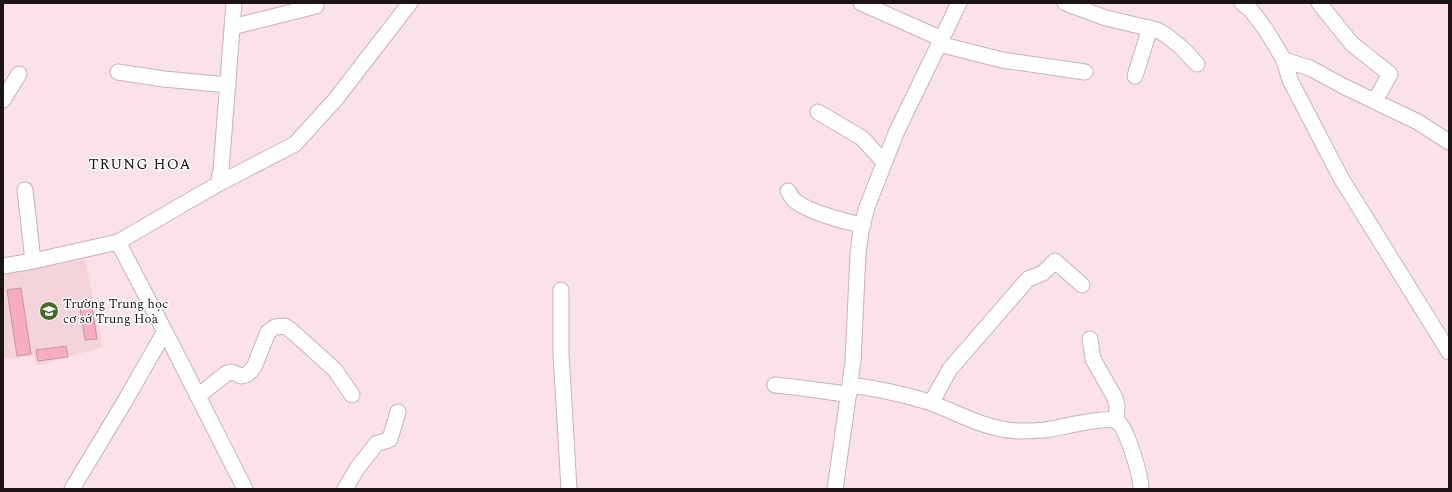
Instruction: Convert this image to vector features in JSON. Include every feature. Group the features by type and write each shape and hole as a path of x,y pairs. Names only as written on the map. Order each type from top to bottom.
{"street":[{"path":"218,184 221,170 234,3"},
{"path":"3,266 118,242 218,184 295,144 335,100 410,3"},
{"path":"861,3 941,42 1002,60 1085,72"},
{"path":"835,489 853,362 858,254 867,207 896,133 959,3"},
{"path":"1065,3 1106,18 1150,28 1166,35 1182,48 1197,64"},
{"path":"1319,3 1352,44 1390,74 1375,101"},
{"path":"232,27 316,6"},
{"path":"1253,6 1284,60 1290,80 1341,178 1449,352"},
{"path":"1135,76 1150,28"},
{"path":"1284,60 1310,68 1343,86 1418,122 1449,142"},
{"path":"118,72 164,79 228,85"},
{"path":"3,100 19,74"},
{"path":"818,112 862,138 884,162"},
{"path":"25,190 32,261"},
{"path":"788,191 800,204 820,213 863,225"},
{"path":"118,242 245,489"},
{"path":"931,403 950,369 1028,279 1043,273 1055,261 1082,285"},
{"path":"561,290 561,354 569,489"},
{"path":"198,396 227,373 232,372 241,376 246,375 251,371 255,365 268,332 275,327 285,326 335,370 352,396"},
{"path":"72,489 165,331"},
{"path":"1090,339 1093,359 1115,398 1117,405 1116,421"},
{"path":"775,385 802,387 828,392 850,389 878,389 931,403 980,424 996,429 1018,431 1050,430 1077,424 1110,420 1116,421 1121,424 1139,469 1141,489"},
{"path":"345,489 358,467 377,443 390,439 398,412"}],"shaded area":[{"name":"Trường Trung học cơ sở Trung Hoà","path":"85,259 103,347 37,366 34,356 3,359 3,275"}],"building":[{"path":"21,288 31,354 17,356 7,290"},
{"path":"91,300 97,339 85,340 79,302"},
{"path":"66,346 68,357 38,361 36,350"}],"place":[{"name":"Trường Trung học cơ sở Trung Hoà","path":"49,311"}],"district":[{"name":"TRUNG HOA","path":"140,164"}]}
